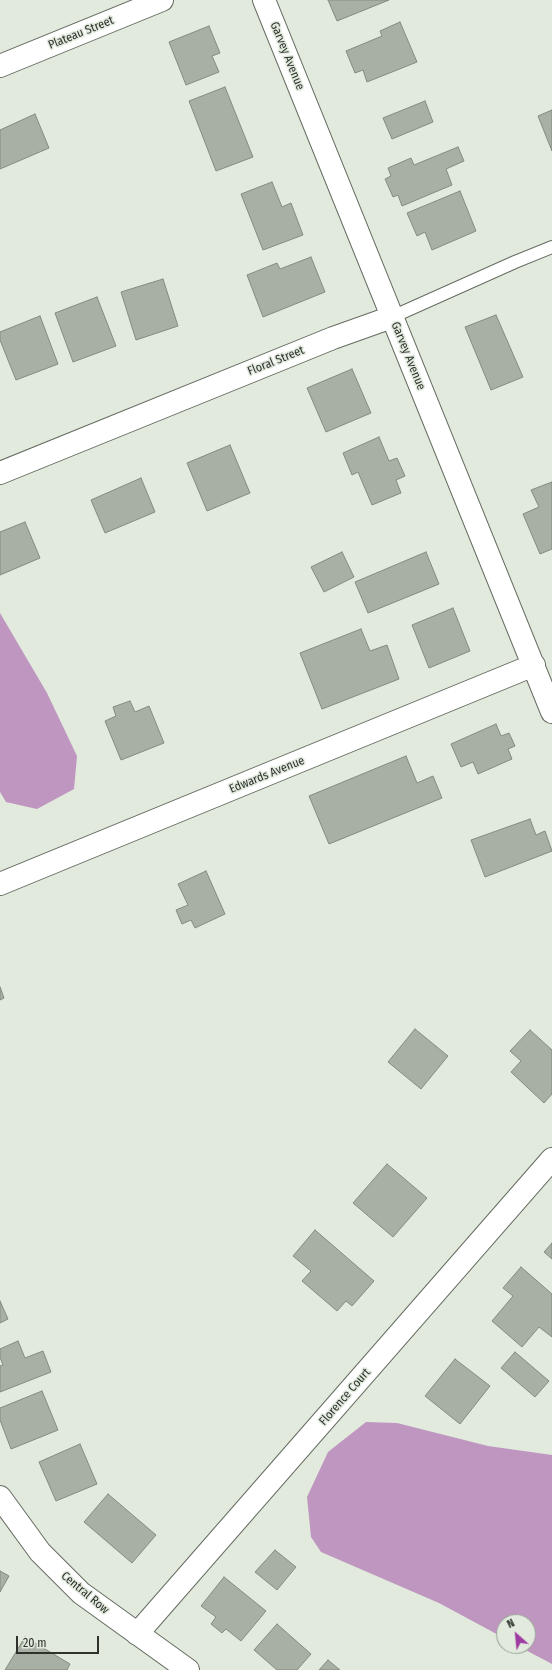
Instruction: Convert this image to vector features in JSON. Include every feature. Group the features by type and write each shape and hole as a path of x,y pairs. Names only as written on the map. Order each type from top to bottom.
{"street":[{"name":"Plateau Street","path":"0,66 162,0"},
{"name":"Garvey Avenue","path":"264,0 552,712"},
{"name":"Floral Street","path":"0,473 326,341 392,317"},
{"name":"Edwards Avenue","path":"0,884 534,665"},
{"name":"Florence Court","path":"137,1634 552,1158"},
{"name":"Central Row","path":"0,1497 40,1552 81,1594 188,1670"}],"lane":[{"name":"Floral Street","path":"392,317 552,247"}],"shaded area":[{"path":"0,613 47,693 77,756 74,789 37,809 6,802 0,792"},
{"path":"366,1422 397,1423 488,1446 552,1455 552,1664 533,1654 536,1654 536,1614 496,1614 496,1634 439,1603 321,1552 311,1537 307,1497 328,1452"}],"building":[{"path":"328,0 389,0 337,21"},
{"path":"400,22 417,62 367,82 363,70 355,73 346,51 382,36 380,31"},
{"path":"209,26 220,53 212,56 219,72 186,85 169,42"},
{"path":"225,87 253,157 216,171 189,101"},
{"path":"425,101 433,122 392,139 383,118"},
{"path":"552,110 552,151 538,116"},
{"path":"35,114 49,148 0,169 0,130"},
{"path":"458,147 464,161 446,169 452,185 402,206 398,195 393,197 385,179 391,176 388,168 411,158 414,165"},
{"path":"272,182 282,207 291,203 303,235 263,250 241,194"},
{"path":"460,191 476,231 432,250 425,232 417,236 407,213"},
{"path":"311,257 325,292 263,317 247,275 277,263 280,269"},
{"path":"163,279 178,326 136,340 121,292"},
{"path":"97,297 116,346 73,362 55,313"},
{"path":"496,315 523,377 491,390 465,327"},
{"path":"40,316 58,364 16,380 0,340 0,332"},
{"path":"352,369 371,413 326,432 307,388"},
{"path":"379,437 389,461 397,458 405,476 396,480 401,493 372,505 358,472 352,475 343,453"},
{"path":"230,445 250,493 207,511 187,463"},
{"path":"141,478 155,512 105,533 91,500"},
{"path":"552,482 552,549 540,554 523,514 539,507 531,490"},
{"path":"25,522 40,558 0,575 0,532"},
{"path":"342,552 354,577 324,592 311,567"},
{"path":"426,552 439,584 368,613 355,582"},
{"path":"453,608 470,651 429,668 412,625"},
{"path":"361,629 370,651 387,645 399,679 322,709 300,653"},
{"path":"130,701 135,712 149,706 164,743 121,760 105,721 116,716 113,707"},
{"path":"496,724 501,736 509,733 515,746 508,749 512,759 478,774 473,762 461,767 451,744"},
{"path":"406,756 417,783 433,776 442,798 329,844 309,796"},
{"path":"530,819 536,835 545,831 552,851 485,877 471,840"},
{"path":"206,871 225,914 195,928 191,920 182,924 176,910 188,905 178,884"},
{"path":"0,987 4,998 0,1000"},
{"path":"415,1029 448,1056 421,1089 388,1062"},
{"path":"530,1030 552,1050 552,1094 544,1103 511,1072 521,1061 510,1051"},
{"path":"387,1164 427,1198 393,1237 353,1203"},
{"path":"315,1230 374,1281 352,1306 346,1301 337,1311 302,1281 311,1271 293,1256"},
{"path":"552,1243 552,1259 544,1252"},
{"path":"521,1267 552,1294 552,1337 539,1327 522,1347 492,1321 513,1296 503,1288"},
{"path":"0,1301 8,1319 0,1323"},
{"path":"18,1341 25,1358 43,1351 51,1372 0,1392 0,1366 3,1365 0,1357 0,1349"},
{"path":"515,1352 549,1381 535,1397 501,1368"},
{"path":"455,1359 490,1386 460,1424 425,1396"},
{"path":"42,1391 58,1430 11,1449 0,1420 0,1408"},
{"path":"80,1444 97,1484 56,1501 39,1462"},
{"path":"108,1494 156,1535 132,1563 84,1522"},
{"path":"275,1550 296,1567 277,1590 255,1572"},
{"path":"0,1571 9,1576 0,1592"},
{"path":"224,1577 266,1611 241,1641 226,1629 222,1633 211,1624 216,1617 201,1606"},
{"path":"277,1624 311,1654 297,1670 277,1670 254,1650"},
{"path":"25,1637 70,1664 67,1670 5,1670"},
{"path":"328,1660 340,1670 319,1670"}]}
